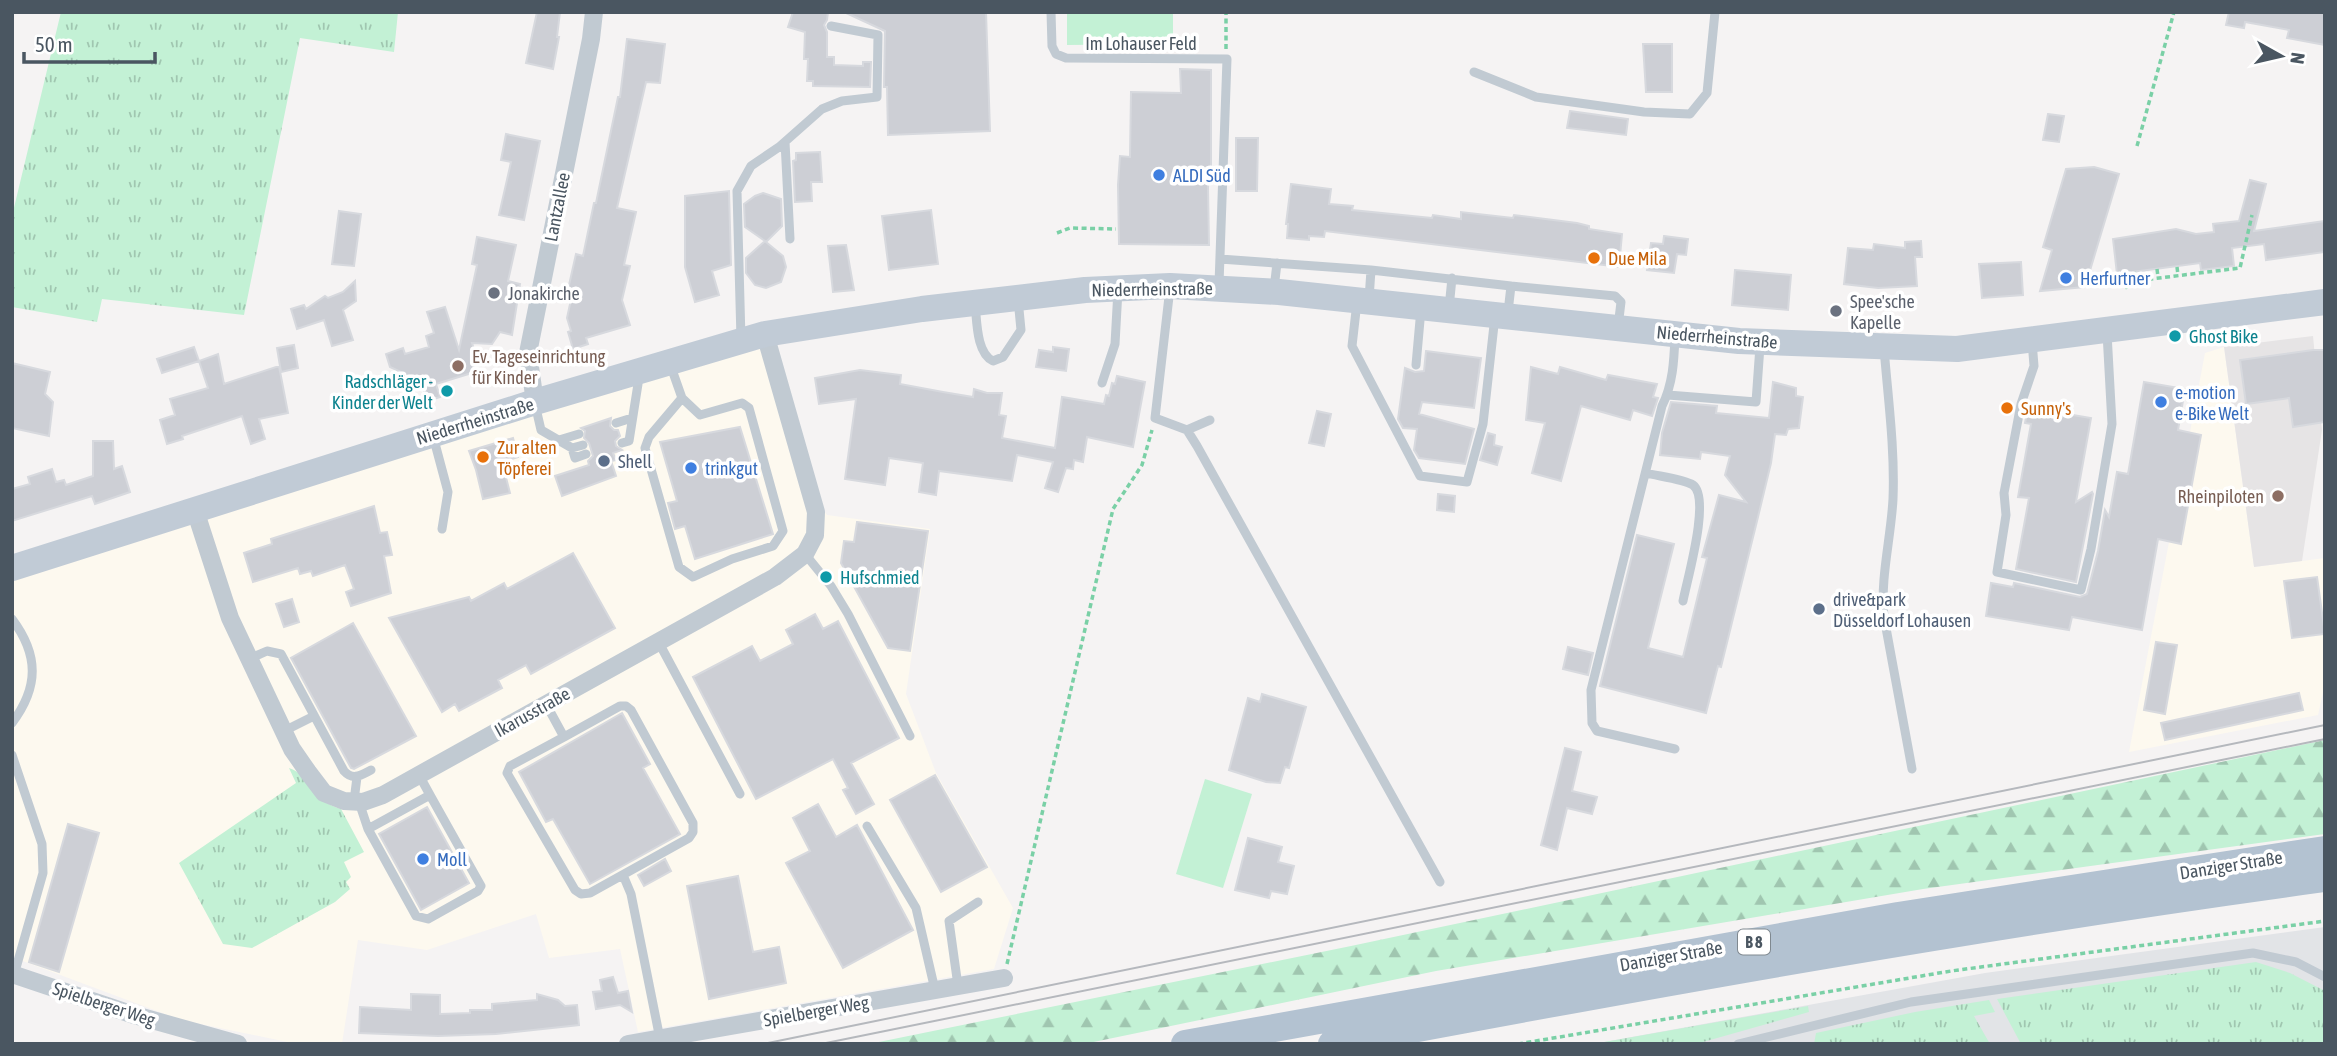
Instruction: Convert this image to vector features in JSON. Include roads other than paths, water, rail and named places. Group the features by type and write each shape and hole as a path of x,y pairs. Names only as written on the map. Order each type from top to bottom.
{"main road":[{"name":"Danziger Straße","path":"1185,1044 1898,916 2325,850"},
{"name":"Danziger Straße","path":"1332,1044 1548,1003 2003,927 2325,878"}],"street":[{"name":"Lantzallee","path":"535,402 528,353 591,39 594,12"},
{"name":"Niederrheinstraße","path":"12,568 535,402 753,338 844,320 1018,297 1118,288 1219,288 1760,342 1957,349 2325,302"},
{"path":"753,338 816,512 815,535 805,554"},
{"path":"195,510 230,618 292,749 324,793 344,801 357,802"},
{"name":"Ikarusstraße","path":"357,802 383,795 775,577 805,554"},
{"name":"Spielberger Weg","path":"13,975 131,1014 238,1044"},
{"name":"Spielberger Weg","path":"628,1044 1004,978"}],"lane":[{"name":"Im Lohauser Feld","path":"1051,12 1052,46 1056,54 1066,58 1227,59 1220,259"},
{"path":"1474,72 1536,97 1644,112 1690,114 1707,93 1714,12"},
{"path":"753,338 737,191 751,166 785,142 822,109 842,101 877,97 878,35 831,26"},
{"path":"785,142 790,239"},
{"path":"1219,288 1220,259 1452,278 1615,296 1621,302 1618,328"},
{"path":"1273,292 1277,263"},
{"path":"1371,270 1352,346 1420,476 1467,482 1483,424 1501,316 1511,286"},
{"path":"1449,310 1452,278"},
{"path":"1170,286 1155,418 1186,430 1259,555 1440,882"},
{"path":"1102,383 1115,344 1118,288"},
{"path":"975,302 983,351 987,358 993,361 1003,356 1021,330 1018,297"},
{"path":"1416,365 1421,307"},
{"path":"2032,341 2034,366 2021,404 2004,493 2006,515 1997,572 2081,590 2091,549 2112,424 2106,331"},
{"path":"1675,334 1673,371 1668,395 1662,406 1591,691 1592,723 1597,731 1675,749"},
{"path":"1668,395 1756,402 1760,342"},
{"path":"1884,347 1893,485 1889,551 1882,594 1912,769"},
{"path":"670,362 682,398 700,415 742,403 749,408 783,531 773,546 732,559 693,577 679,567 645,448 649,437 682,398"},
{"path":"621,438 629,441 638,384 635,372"},
{"path":"535,402 541,430 572,448 584,450"},
{"path":"616,423 632,418"},
{"path":"1186,430 1210,420"},
{"path":"559,440 579,434"},
{"path":"432,435 448,492 442,529"},
{"path":"1646,473 1692,484 1699,492 1701,511 1683,601"},
{"path":"805,554 831,586 848,614 910,736"},
{"path":"12,619 22,631 30,651 32,677 24,706 12,723"},
{"path":"658,641 740,794"},
{"path":"249,659 267,651 281,654 344,771 357,777 371,770"},
{"path":"546,704 564,737"},
{"path":"620,706 631,710 693,822 693,832 689,838 590,893 581,894 575,890 507,773 510,766 564,737 620,706"},
{"path":"284,732 314,716"},
{"path":"12,755 41,844 43,873 13,975"},
{"path":"357,777 357,802 368,829 416,916 428,919 478,891 480,883 419,775"},
{"path":"368,829 430,794"},
{"path":"867,826 916,908 935,990"},
{"path":"623,875 634,906 660,1039"},
{"path":"958,986 949,920 978,902"},
{"path":"1738,1044 1911,1002 2253,953 2296,962 2325,977"}],"tram line":[{"path":"763,1044 2325,725"},
{"path":"821,1044 2325,739"}],"place":[{"name":"ALDI Süd","path":"1159,175"},
{"name":"Due Mila","path":"1594,258"},
{"name":"Herfurtner","path":"2066,278"},
{"name":"Jonakirche","path":"494,293"},
{"name":"Spee'sche Kapelle","path":"1836,311"},
{"name":"Ghost Bike","path":"2175,336"},
{"name":"Ev. Tageseinrichtung für Kinder","path":"458,366"},
{"name":"Radschläger - Kinder der Welt","path":"447,391"},
{"name":"e-motion e-Bike Welt","path":"2161,402"},
{"name":"Sunny's","path":"2007,408"},
{"name":"Zur alten Töpferei","path":"483,457"},
{"name":"Shell","path":"604,461"},
{"name":"trinkgut","path":"691,468"},
{"name":"Rheinpiloten","path":"2278,496"},
{"name":"Hufschmied","path":"826,577"},
{"name":"drive&park Düsseldorf Lohausen","path":"1819,609"},
{"name":"Moll","path":"423,859"}]}
